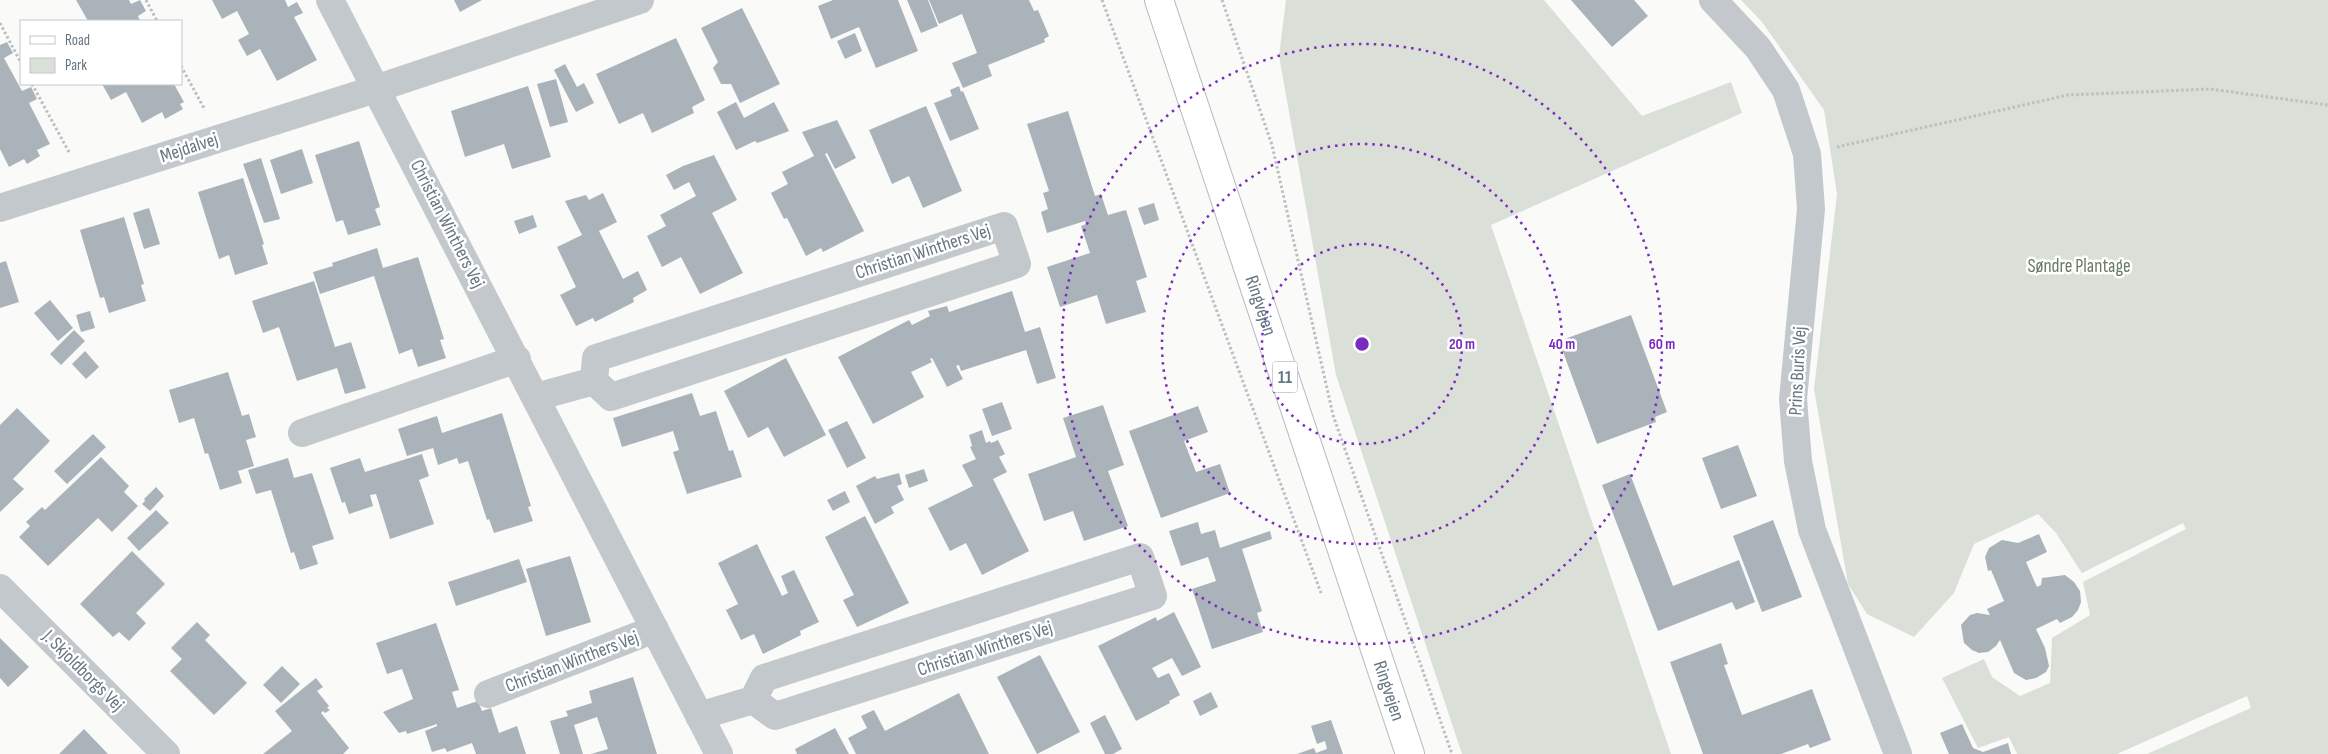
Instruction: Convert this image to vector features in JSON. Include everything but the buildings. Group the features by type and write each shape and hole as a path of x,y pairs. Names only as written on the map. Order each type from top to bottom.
{"main road":[{"name":"Ringvejen","path":"1159,0 1410,754"}],"street":[{"name":"Christian Winthers Vej","path":"330,0 378,88 719,754"},
{"path":"378,88 640,0"},
{"name":"Prins Buris Vej","path":"1713,0 1758,48 1786,90 1807,154 1811,209 1792,399 1798,461 1812,530 1898,754"},
{"name":"Mejdalvej","path":"0,208 378,88"},
{"name":"Christian Winthers Vej","path":"1004,226 1017,264 610,398 594,382 596,358 1004,226"},
{"path":"302,433 517,359"},
{"path":"536,397 594,382"},
{"name":"Christian Winthers Vej","path":"1140,557 1153,596 775,716 753,700 764,678 1140,557"},
{"name":"J. Skjoldborgs Vej","path":"0,588 166,754"},
{"name":"Christian Winthers Vej","path":"488,694 656,629"},
{"path":"700,716 753,700"}],"path":[{"path":"146,0 156,20"},
{"path":"1102,0 1322,595"},
{"path":"1222,0 1272,146 1333,415 1452,754"},
{"path":"0,23 20,61"},
{"path":"182,68 220,138"},
{"path":"33,85 84,181"},
{"path":"1807,154 2068,95 2210,89 2328,105"}],"green space":[{"path":"1286,0 1544,0 1642,116 1731,82 1742,113 1491,225 1671,754 1462,754 1336,375 1279,56"},
{"name":"Søndre Plantage","path":"1741,0 2328,0 2328,754 2147,754 2251,708 2247,696 2117,754 2017,754 2009,737 1978,748 1942,678 1984,659 1992,677 2020,696 2050,683 2052,638 2090,615 2083,582 2186,529 2183,523 2082,573 2056,533 2038,514 1974,544 1954,593 1914,637 1867,614 1848,584 1814,389 1837,194 1824,110 1762,22"}]}
